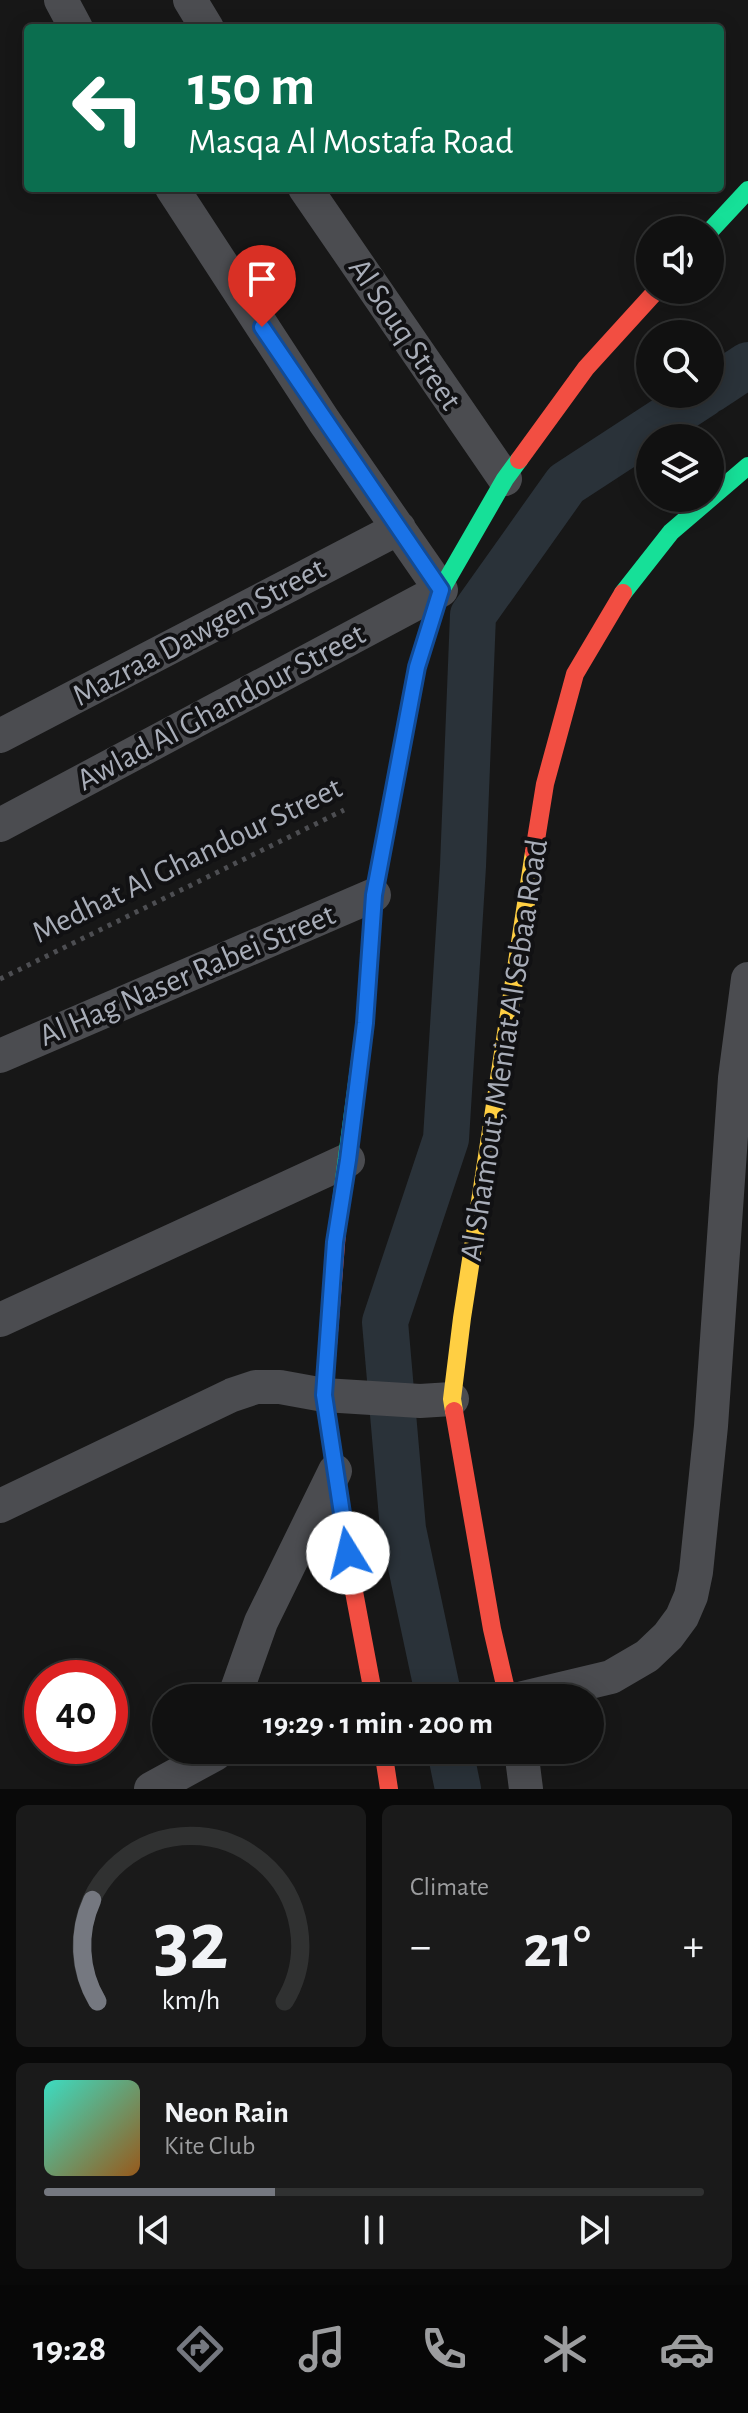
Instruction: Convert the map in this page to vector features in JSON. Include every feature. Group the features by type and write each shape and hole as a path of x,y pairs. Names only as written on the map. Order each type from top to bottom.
{"street":[{"path":"61,0 74,24"},
{"path":"190,0 205,24"},
{"path":"724,216 748,190"},
{"path":"175,192 324,421 441,590"},
{"name":"Al Souq Street","path":"308,192 505,479"},
{"path":"371,1684 352,1581 324,1395 335,1242 365,1023 374,895 417,667 441,590 505,479 586,368 644,304"},
{"name":"Al Shamout, Meniat Al Sebaa Road","path":"505,1684 436,1400 462,1318 545,784 575,674 616,601 671,532 748,466"},
{"name":"Mazraa Dawgen Street","path":"0,736 399,528"},
{"name":"Awlad Al Ghandour Street","path":"0,825 441,590"},
{"name":"Al Hag Naser Rabei Street","path":"0,1056 374,895"},
{"path":"582,1684 611,1677 647,1656 682,1617 691,1596 711,1426 735,1078 748,979"},
{"path":"0,1320 348,1160"},
{"path":"0,1506 256,1387 280,1387 324,1395 436,1400"},
{"path":"239,1684 261,1622 335,1471"},
{"path":"151,1789 195,1764"},
{"path":"200,1789 211,1764"},
{"path":"385,1764 389,1789"},
{"path":"523,1764 526,1789"}],"path":[{"name":"Medhat Al Ghandour Street","path":"0,979 395,785"}],"waterway":[{"path":"724,381 748,365"},
{"path":"436,1684 403,1529 385,1322 446,1139 463,866 473,615 566,484 683,408"},
{"path":"453,1764 458,1789"}],"traffic: fast":[{"path":"724,216 748,190"},
{"path":"337,1232 365,1023 374,895 417,667 441,590 519,460"},
{"path":"623,593 671,532 748,466"}],"traffic: slow":[{"path":"454,1411 452,1399 462,1318 534,852"}],"traffic: jam":[{"path":"519,460 586,368 644,304"},
{"path":"534,852 545,784 575,674 623,593"},
{"path":"337,1232 324,1395 352,1581 371,1684"},
{"path":"454,1411 492,1629 505,1684"},
{"path":"385,1764 389,1789"}],"route":[{"path":"262,327 441,590 417,667 374,895 365,1023 335,1242 324,1395 348,1553"}]}
